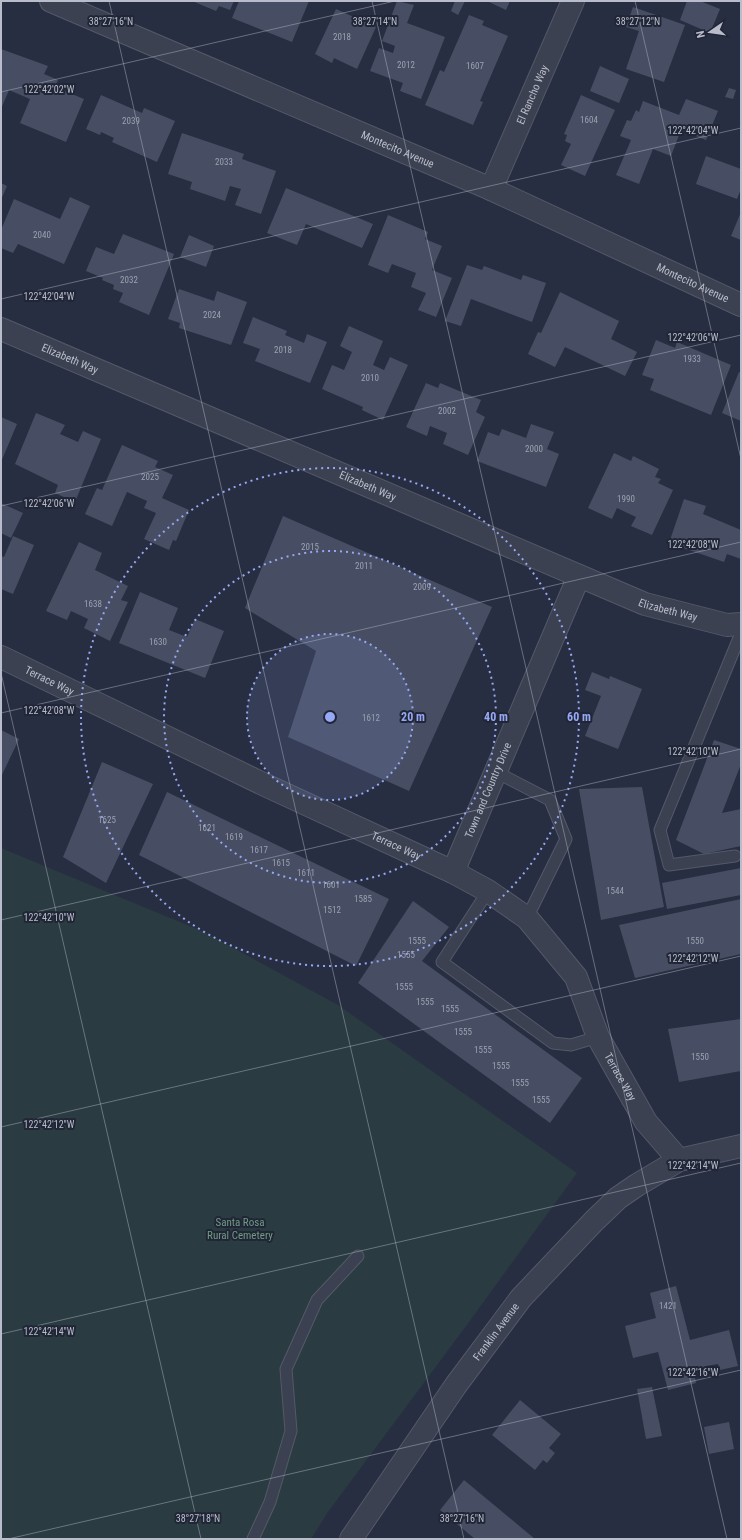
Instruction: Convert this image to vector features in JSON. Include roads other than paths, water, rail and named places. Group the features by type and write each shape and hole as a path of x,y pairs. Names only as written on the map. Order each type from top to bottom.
{"street":[{"name":"Montecito Avenue","path":"51,1 491,189 741,305"},
{"name":"El Rancho Way","path":"491,189 573,1"},
{"name":"Elizabeth Way","path":"1,329 645,604 728,625 741,624"},
{"name":"Town and Country Drive","path":"453,872 579,576"},
{"name":"Terrace Way","path":"1,657 263,784 453,872 488,891 527,918 576,977 598,1037 646,1122 679,1160"},
{"name":"Franklin Avenue","path":"351,1539 456,1385 521,1298 594,1221 618,1198 679,1160 741,1146"}],"lane":[{"path":"735,856 669,865 660,830 741,633"},
{"path":"496,772 550,800 566,838 527,918"},
{"path":"488,891 442,962 553,1043 571,1045 598,1037"},
{"path":"253,1539 270,1502 291,1431 286,1369 317,1300 358,1256"}],"park label":[{"name":"Santa Rosa Rural Cemetery","path":"240,1228"}]}
